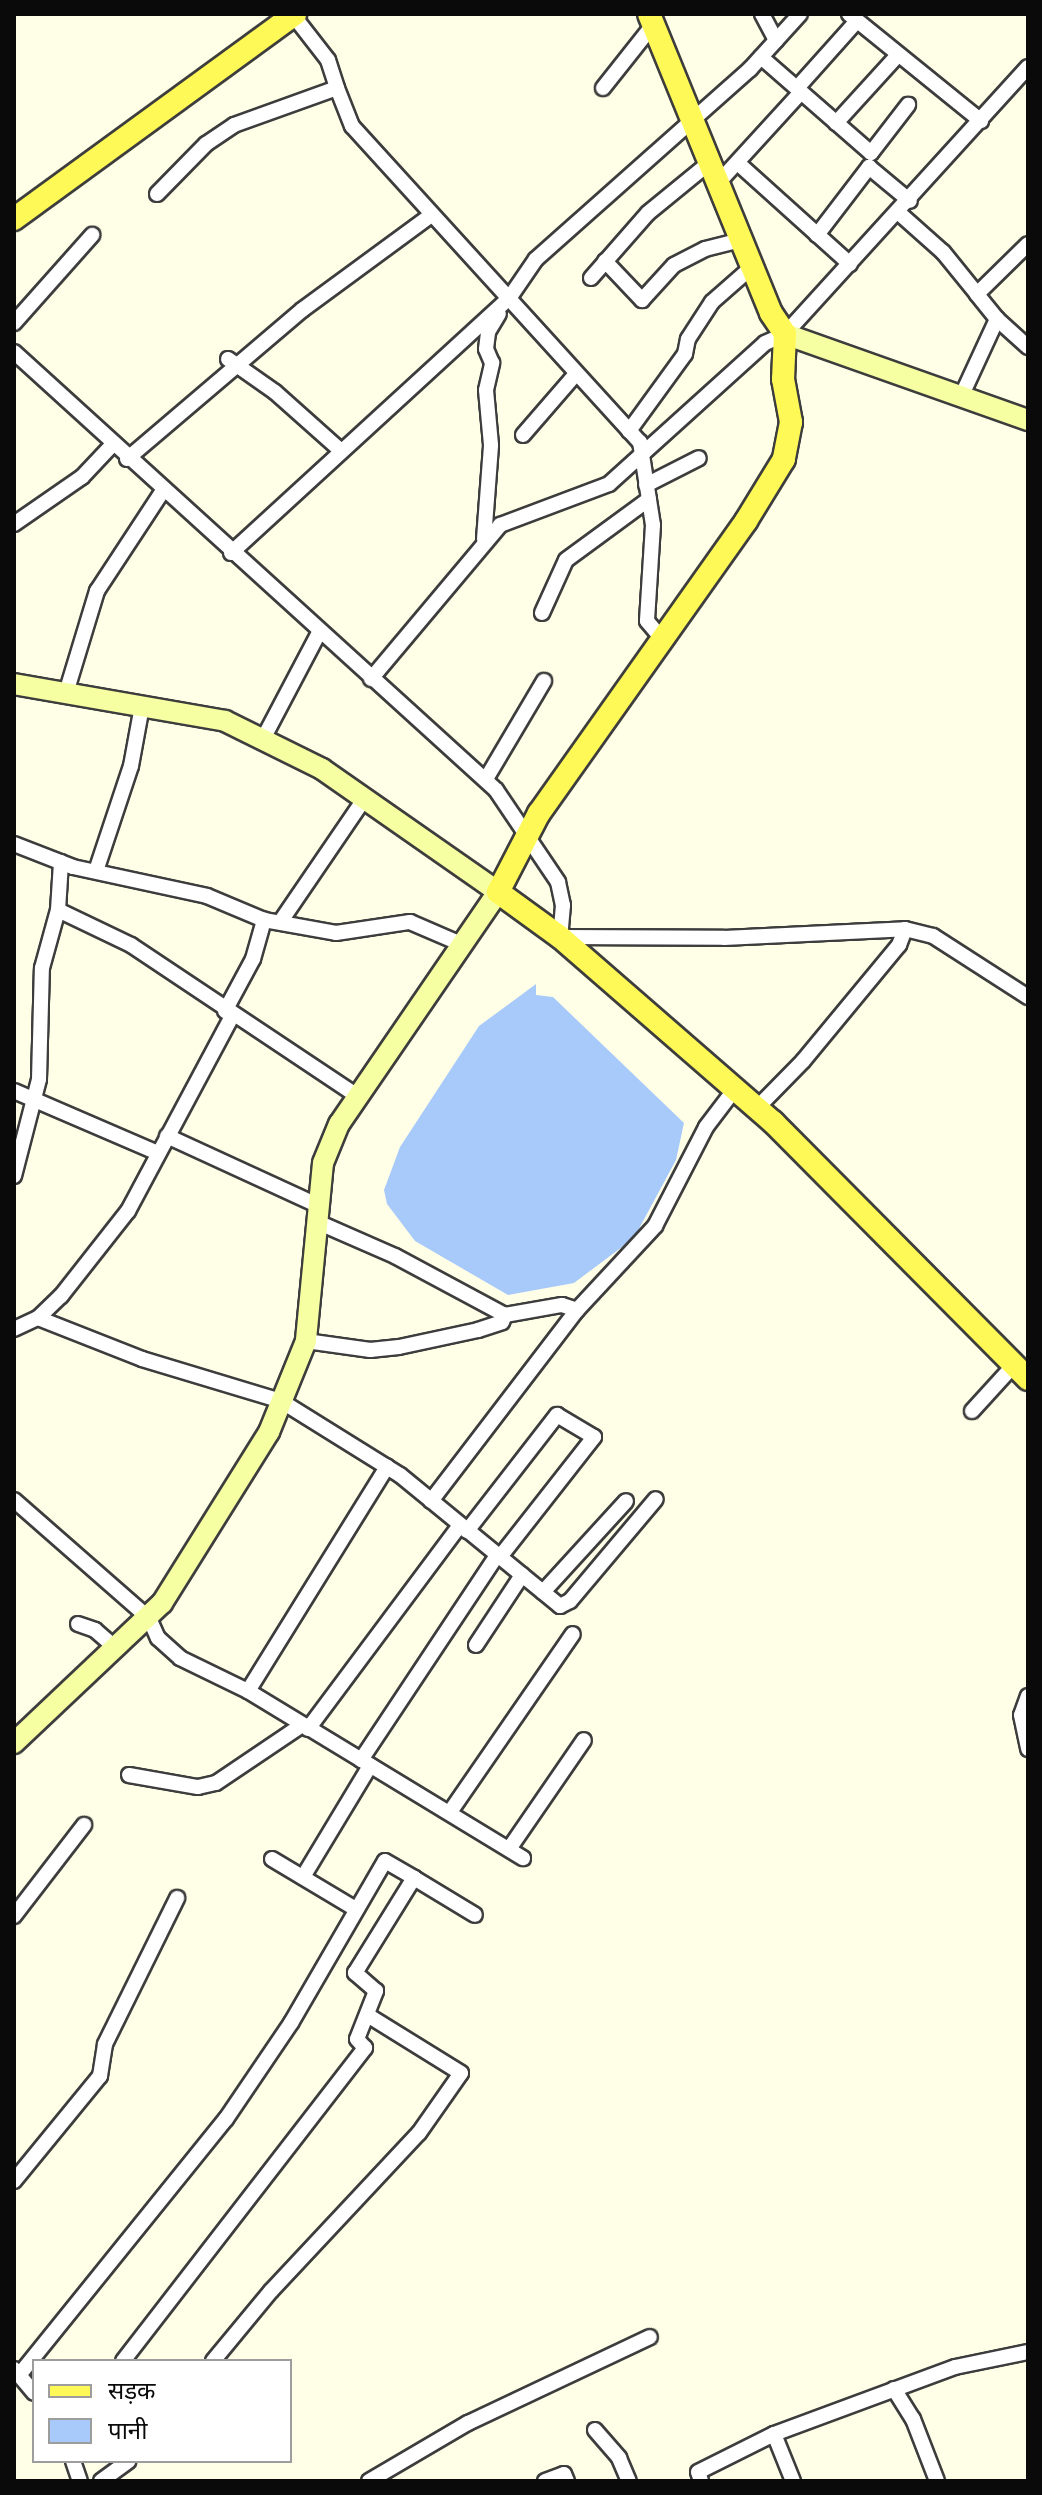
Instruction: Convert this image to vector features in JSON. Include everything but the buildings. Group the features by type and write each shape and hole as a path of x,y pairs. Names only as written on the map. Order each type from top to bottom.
{"main road":[{"path":"14,219 294,15"},
{"path":"17,1735 149,1618 231,1499 281,1401 306,1341 323,1163 356,1095 498,892 539,813 784,459 791,422 783,379 785,334 752,267 651,19"},
{"path":"785,334 1028,420"},
{"path":"14,684 225,721 322,769 365,798 560,937 757,1108 1021,1372"}],"street":[{"path":"762,14 776,40"},
{"path":"484,539 491,445 486,390 492,363 486,349 488,332 536,259 693,122 761,57 800,14"},
{"path":"294,15 328,60 352,126 430,216 510,297 575,375 640,442 653,577 647,621 662,639"},
{"path":"591,278 656,205 713,173 740,165 756,139 799,90 853,18 896,57 981,121"},
{"path":"603,88 651,19"},
{"path":"761,57 871,153 908,105"},
{"path":"836,123 896,57"},
{"path":"371,679 484,539 516,515 581,499 609,484 765,343 785,334 910,201 1028,67"},
{"path":"157,194 206,144 234,125 337,88"},
{"path":"740,165 850,264"},
{"path":"817,235 869,167 910,201"},
{"path":"899,213 943,252 997,319 1028,347"},
{"path":"127,459 233,362 430,216"},
{"path":"14,323 92,235"},
{"path":"605,261 642,300 674,265 705,249 741,240"},
{"path":"977,294 1028,244"},
{"path":"629,431 685,354 688,339 712,302 752,267"},
{"path":"231,553 510,297"},
{"path":"961,397 997,319"},
{"path":"14,352 162,492 486,779 514,810 558,882 563,905 560,937 724,938 905,929 933,936 1028,997"},
{"path":"233,362 340,450"},
{"path":"523,435 575,375"},
{"path":"14,524 82,477 112,445"},
{"path":"542,613 566,560 647,492 699,458"},
{"path":"66,693 97,591 162,492"},
{"path":"263,739 319,633"},
{"path":"486,779 544,681"},
{"path":"96,871 131,766 142,706"},
{"path":"281,921 365,798"},
{"path":"14,844 61,862 207,896 264,920 336,933 410,922 461,944"},
{"path":"14,1176 17,1155 35,1100 42,968 58,910 61,862"},
{"path":"58,910 131,945 228,1013 263,1031 356,1095"},
{"path":"14,1329 38,1318 97,1255 128,1211 228,1013 253,959 264,920"},
{"path":"757,1108 803,1061 899,945 905,929"},
{"path":"431,1501 577,1310 655,1226 706,1127 735,1089"},
{"path":"14,1091 158,1153"},
{"path":"167,1136 505,1315 562,1305 577,1310"},
{"path":"306,1341 370,1350 399,1347 478,1330 502,1322 505,1315"},
{"path":"38,1318 128,1354 281,1401 387,1467 560,1606 570,1601 656,1499"},
{"path":"972,1411 1021,1372"},
{"path":"129,1775 198,1787 216,1783 305,1727 557,1415 594,1437 498,1556 365,1763 303,1877"},
{"path":"248,1691 387,1467"},
{"path":"14,1500 149,1618 158,1638 180,1658 248,1691 523,1858"},
{"path":"543,1592 626,1501"},
{"path":"476,1645 522,1575"},
{"path":"78,1624 95,1630 117,1649"},
{"path":"450,1812 573,1634"},
{"path":"1028,1696 1021,1715 1028,1749"},
{"path":"509,1849 584,1740"},
{"path":"14,1916 84,1825"},
{"path":"272,1859 354,1908"},
{"path":"32,2390 17,2371 226,2119 291,2023 354,1908 385,1861 475,1915"},
{"path":"125,2359 365,2048 357,2039 369,2016 376,1991 355,1973 414,1878"},
{"path":"14,2181 100,2076 105,2044 177,1898"},
{"path":"215,2359 271,2291 419,2133 461,2073 369,2016"},
{"path":"369,2481 468,2423 650,2337"},
{"path":"701,2481 698,2472 774,2434 955,2367 1028,2352"},
{"path":"894,2389 913,2419 937,2481"},
{"path":"595,2430 619,2458 629,2481"},
{"path":"774,2434 793,2481"},
{"path":"101,2481 126,2463"},
{"path":"545,2481 564,2474 567,2481"}],"water":[{"path":"536,984 536,995 553,997 684,1123 676,1160 634,1238 574,1283 508,1295 415,1241 387,1204 384,1190 400,1147 479,1026"}]}
